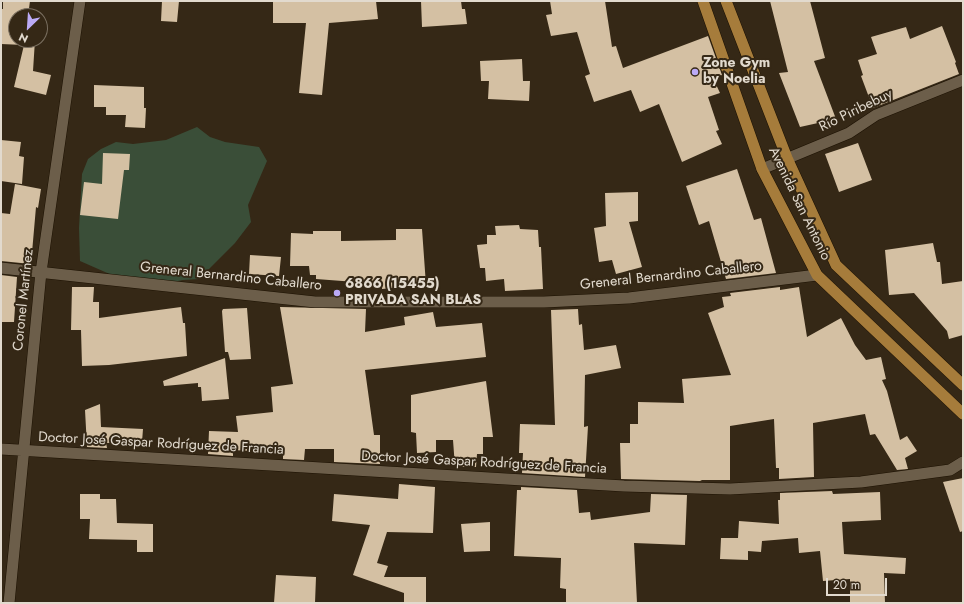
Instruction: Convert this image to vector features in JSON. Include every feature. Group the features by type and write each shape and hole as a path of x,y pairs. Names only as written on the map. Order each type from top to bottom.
{"main road":[{"name":"Avenida San Antonio","path":"703,1 762,169 817,275 963,414"},
{"name":"Avenida San Antonio","path":"726,1 787,158 836,265 958,376 963,385"}],"street":[{"name":"Coronel Martínez","path":"9,603 41,272 80,1"},
{"name":"Río Piribebuy","path":"762,169 849,133 876,115 963,80"},
{"name":"Greneral Bernardino Caballero","path":"1,268 315,302 544,302 629,298 817,275"},
{"name":"Doctor José Gaspar Rodríguez de Francia","path":"1,449 624,486 730,489 860,482 950,470 963,462"}],"green space":[{"path":"197,127 210,137 225,142 259,147 267,161 248,205 251,222 235,243 199,279 183,280 147,287 130,283 80,261 79,228 82,174 88,159 101,149 116,142 133,144 166,140"}],"building":[{"path":"3,1 30,1 29,8 8,8 8,44 1,44 1,9 3,9"},
{"path":"162,1 179,1 177,22 161,21"},
{"path":"273,1 376,1 378,19 329,23 322,95 299,93 306,23 273,23"},
{"path":"421,1 461,1 462,9 465,9 467,24 422,27"},
{"path":"550,1 605,1 612,47 616,46 623,68 708,36 722,75 713,78 720,93 708,97 719,130 716,131 722,144 682,162 659,104 640,112 631,90 594,102 585,76 590,74 577,32 551,36 546,15 552,14"},
{"path":"770,1 810,1 825,58 814,61 836,119 800,127 779,73 788,72"},
{"path":"942,26 959,74 873,108 861,76 863,75 858,60 877,54 871,37 906,27 910,39"},
{"path":"23,48 34,48 33,71 51,75 46,95 14,87"},
{"path":"522,59 523,81 530,81 529,101 488,99 489,81 481,81 480,61"},
{"path":"94,85 144,87 144,108 146,108 145,128 125,127 126,115 106,115 106,107 94,107"},
{"path":"1,140 21,142 19,156 24,157 22,184 1,181"},
{"path":"858,143 872,180 839,192 825,154"},
{"path":"103,153 130,154 129,170 124,170 118,219 80,215 84,182 102,184"},
{"path":"737,169 754,220 761,218 776,273 726,279 709,221 699,225 686,186"},
{"path":"15,184 41,189 38,208 36,207 31,264 1,261 1,213 10,214"},
{"path":"638,192 638,221 629,222 642,267 616,274 612,260 599,262 594,228 606,226 605,193"},
{"path":"519,225 520,229 538,230 539,247 541,247 543,289 505,291 504,279 486,281 485,268 480,268 477,245 487,244 487,235 496,235 495,226"},
{"path":"396,229 422,229 426,285 382,289 382,284 316,279 316,275 310,275 309,266 290,266 291,233 313,234 313,231 341,231 341,241 396,240"},
{"path":"933,243 937,262 940,262 942,284 963,281 963,335 949,339 947,331 914,293 889,295 885,250"},
{"path":"250,255 281,257 279,276 249,274"},
{"path":"1,275 17,277 14,322 1,322"},
{"path":"72,287 94,287 93,302 99,302 99,318 181,307 183,323 185,323 187,356 109,365 82,366 81,330 71,330"},
{"path":"780,287 780,290 799,287 807,337 841,318 855,345 866,360 881,357 886,379 882,380 887,391 900,440 907,436 917,451 905,458 908,469 897,470 875,434 870,435 865,414 813,423 814,477 779,479 779,468 776,468 774,419 730,426 730,480 700,481 621,479 620,443 630,443 630,424 638,424 638,402 684,403 682,379 731,375 708,313 724,307 722,297 731,296 730,293"},
{"path":"280,307 366,309 365,332 405,325 404,317 433,312 436,327 482,323 486,357 365,370 374,435 380,435 380,464 334,462 334,449 305,449 304,460 283,459 283,453 233,450 233,456 208,454 209,431 238,432 236,416 273,412 271,387 293,384"},
{"path":"247,308 251,359 230,360 228,352 225,352 222,311 223,309"},
{"path":"578,309 579,325 582,324 584,350 616,345 621,368 585,375 584,427 588,426 585,477 522,473 523,453 519,453 520,424 555,425 551,310"},
{"path":"225,358 229,399 202,401 201,387 198,387 198,383 164,386 163,381"},
{"path":"486,381 493,437 483,437 483,454 477,454 476,467 455,467 453,440 436,440 436,452 417,453 416,433 411,432 411,395"},
{"path":"100,404 101,427 143,429 142,442 106,443 107,448 87,447 85,410"},
{"path":"963,478 963,531 960,532 943,482"},
{"path":"399,484 435,487 433,533 387,532 377,563 388,566 384,577 426,577 426,603 404,603 404,593 353,575 370,525 332,521 334,494 398,499"},
{"path":"521,487 577,490 579,513 590,512 591,520 650,512 651,494 687,495 685,545 634,543 637,603 566,603 566,589 560,588 561,558 514,556 517,490 521,490"},
{"path":"832,491 833,494 880,492 881,520 842,522 844,554 906,558 905,574 884,573 885,603 850,603 850,579 823,581 820,551 799,553 798,538 762,541 761,552 748,551 748,560 720,559 721,538 738,538 739,521 779,524 778,500 780,500 780,493"},
{"path":"80,494 100,494 100,499 116,499 117,523 153,524 153,552 137,552 137,540 89,539 90,519 80,519"},
{"path":"490,522 490,551 464,552 461,524"},
{"path":"276,575 316,577 315,603 274,603"}],"place":[{"name":"Zone Gym by Noelia","path":"695,72"},
{"name":"6866 (15455) PRIVADA SAN BLAS","path":"337,293"}]}
